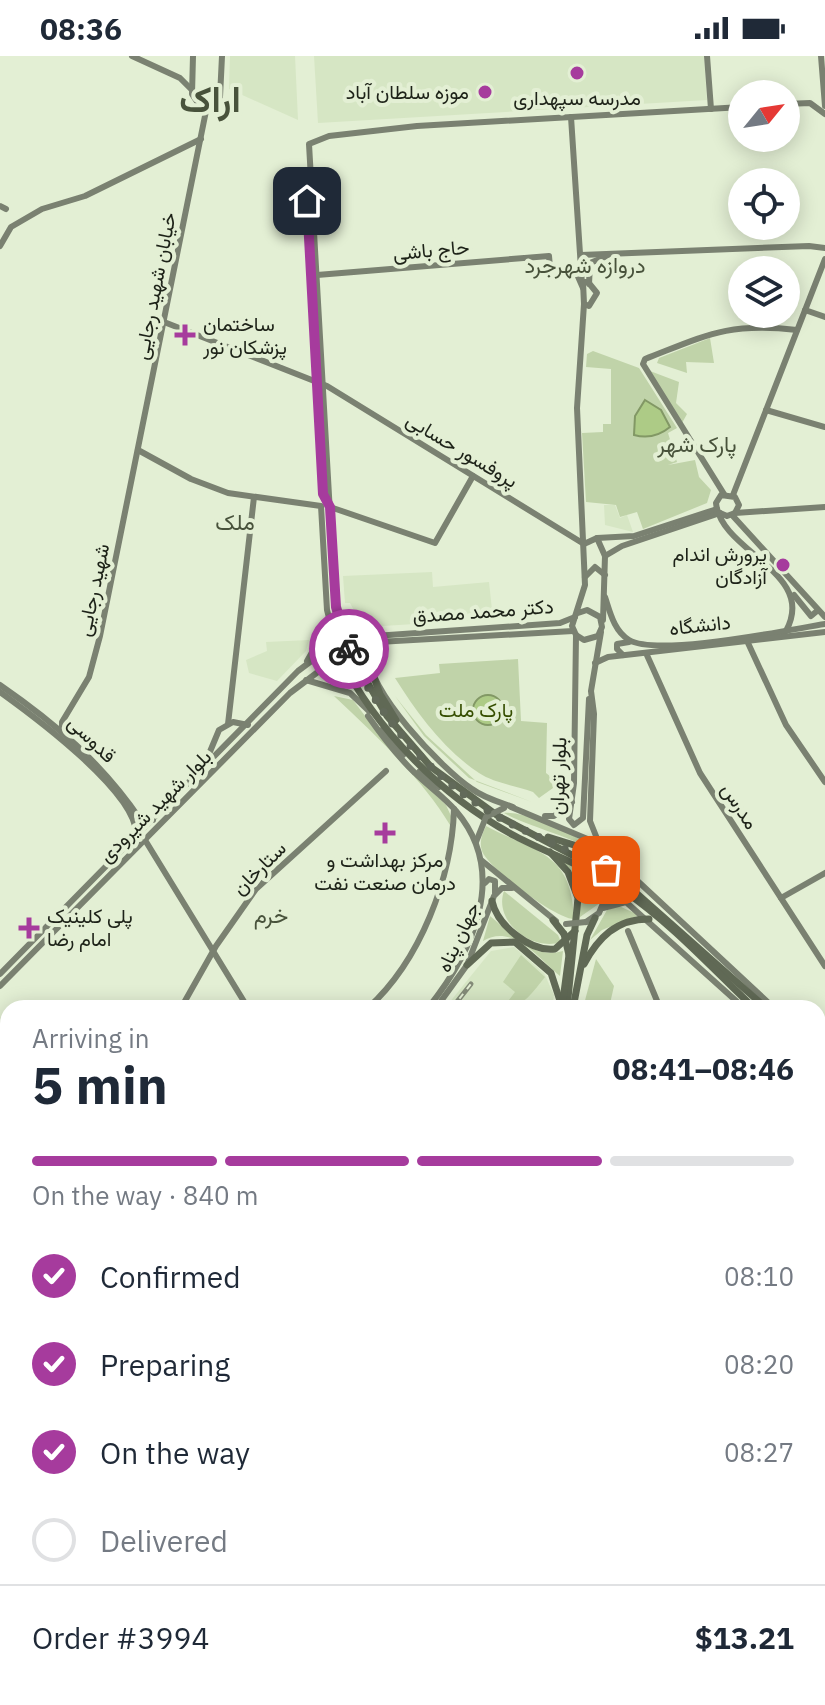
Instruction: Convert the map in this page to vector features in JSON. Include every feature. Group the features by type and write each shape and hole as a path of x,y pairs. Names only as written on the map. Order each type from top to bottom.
{"main road":[{"path":"132,56 180,78 192,90"},
{"path":"193,56 192,90 195,101 207,106 220,97 222,56"},
{"path":"707,56 711,108"},
{"path":"800,103 825,103 821,56"},
{"path":"180,78 192,71"},
{"path":"800,103 810,103 825,114"},
{"name":"خیابان شهید رجایی","path":"138,450 207,106"},
{"path":"728,107 417,126 329,136 309,144 317,275 323,494 336,607 349,651 387,716 431,767 498,816 625,883 732,981 747,1000"},
{"path":"588,114 711,108"},
{"path":"571,117 587,305 577,408 585,577 576,615 574,633 589,641 602,630 596,614 587,610 576,615"},
{"path":"0,246 11,227 42,209 85,196 201,139"},
{"path":"307,191 320,383 329,623 339,656 393,735 448,792"},
{"path":"581,255 809,246 825,248"},
{"path":"585,286 590,263 610,254"},
{"name":"حاج باشی","path":"317,275 549,256 550,267 576,272 585,286"},
{"path":"733,495 825,259"},
{"path":"585,286 597,293 587,305"},
{"path":"805,310 825,317"},
{"name":"پروفسور حسابی","path":"164,322 320,383 584,544"},
{"path":"724,494 644,362 738,327 797,330"},
{"path":"766,410 825,427"},
{"path":"138,450 199,483 254,497 313,504 435,543 473,476"},
{"name":"شهید رجایی","path":"59,723 89,677 138,450"},
{"path":"313,504 323,494"},
{"path":"815,608 817,615 811,616 733,526 738,502 733,495 724,494 717,500 719,512 733,526 815,608 825,617"},
{"path":"228,724 254,497"},
{"path":"584,544 597,538 645,533 719,512 734,514 825,507"},
{"path":"597,538 605,556 622,546 719,512"},
{"path":"565,532 575,531 581,525"},
{"path":"620,537 618,542 622,546"},
{"name":"بلوار تهران","path":"574,633 578,671 569,819 576,825 583,818 591,691 605,597 605,556"},
{"path":"585,577 595,567 605,575"},
{"path":"786,631 794,610 791,593"},
{"path":"605,597 614,624 633,642"},
{"path":"336,607 353,628 377,638 368,653 372,672 388,710 453,785"},
{"name":"دکتر محمد مصدق","path":"560,626 576,615"},
{"path":"306,663 329,623"},
{"name":"دانشگاه","path":"633,642 682,644 825,624"},
{"name":"دکتر محمد مصدق","path":"335,645 377,638 560,626 574,633"},
{"name":"دانشگاه","path":"595,663 623,655 825,632"},
{"name":"دکتر محمد مصدق","path":"339,656 377,638"},
{"path":"623,655 617,644 633,642"},
{"path":"748,643 786,725 825,782"},
{"name":"بلوار شهید شیرودی","path":"0,974 244,723 306,663 335,645"},
{"name":"مدرس","path":"646,653 700,773 825,966"},
{"name":"بلوار شهید شیرودی","path":"0,986 306,680 339,656"},
{"path":"298,671 314,665 306,680 325,683 356,697 420,773 492,823 622,890 756,1000"},
{"path":"372,672 406,724 454,776 479,793 537,815 600,846 765,1000"},
{"name":"قدوسی","path":"0,685 59,723 62,730 112,780 137,820 136,837"},
{"name":"بلوار تهران","path":"591,691 594,714 590,821 605,863"},
{"name":"قدوسی","path":"0,692 61,736 137,820"},
{"path":"368,716 403,760 454,809 478,856 553,920 564,934 569,955 566,1000"},
{"path":"211,756 216,734 228,724 244,723"},
{"name":"ستارخان","path":"185,1000 212,952 256,889 386,771"},
{"path":"537,815 554,816 572,802"},
{"path":"478,856 476,842 486,817 513,807"},
{"path":"375,1000 396,976 428,917 454,838 454,809"},
{"path":"137,820 153,820"},
{"path":"528,832 590,850 605,863 609,874 603,908 587,935 581,969 569,1000"},
{"path":"145,840 243,1000"},
{"path":"548,850 568,872 576,888 577,930 567,1000"},
{"name":"جهان پناه","path":"434,1000 464,957 477,922 484,885 478,856"},
{"path":"779,895 825,873"},
{"path":"484,885 489,879 495,881 493,899 498,918 534,947 555,949 577,930"},
{"path":"638,881 627,879 618,885 623,899 649,919 735,1000"},
{"name":"جهان پناه","path":"442,1000 467,965 493,899 502,888 512,888"},
{"path":"603,908 623,899"},
{"path":"553,920 566,924 595,918"},
{"path":"581,969 607,932 631,921 649,919"},
{"path":"628,931 657,1000"},
{"path":"467,965 491,943 515,942 551,973 563,1000"},
{"path":"732,981 746,983"}],"shaded area":[{"path":"230,56 295,56 298,120 229,89"},
{"path":"314,56 704,56 707,100 318,123"},
{"path":"645,400 661,410 670,427 662,433 644,437 634,435 635,416"},
{"path":"604,505 615,505 620,518 627,515 633,532 605,525"},
{"path":"432,572 433,587 489,582 493,619 383,626 371,624 357,616 350,603 345,603 343,576"},
{"path":"309,640 306,651 277,681 249,673 246,660 267,651 266,642"},
{"path":"488,695 499,699 503,710 499,721 488,725 477,721 473,710 477,699"},
{"path":"514,947 544,973 553,1000 451,1000 491,951"}],"green space":[{"path":"710,338 714,363 686,362 687,373 657,363 659,358"},
{"path":"593,351 639,368 677,428 668,433 677,462 668,465 695,460 699,477 711,490 707,503 643,529 637,512 620,517 616,505 586,502 582,433 603,432 603,424 611,424 611,369 586,367 587,354"},
{"path":"650,371 679,382 676,403 687,414 682,423"},
{"name":"پارک ملت","path":"518,659 521,721 547,723 546,773 551,777 553,788 539,798 533,792 498,782 466,764 432,730 395,678 440,673 439,664"},
{"path":"334,696 353,700 390,749 446,805 451,816 450,825 411,773"},
{"path":"395,696 426,735 475,780 469,778 424,736"},
{"path":"504,813 527,816 557,828 585,843 602,858 572,840"},
{"path":"486,826 536,850 559,867 572,897 574,919 553,911 496,869 481,848"},
{"path":"562,859 602,879 600,903 580,917 577,883"},
{"path":"504,891 558,935 561,942 539,943 518,932 504,913"},
{"path":"619,906 639,915 602,930 590,940 607,910"},
{"path":"490,916 532,949 552,953 563,951 560,976 515,939 505,936 483,941"},
{"path":"521,955 545,977 524,1000 509,1000 515,992 503,982"},
{"path":"596,959 614,986 611,1000 585,1000"}],"railway":[{"path":"458,1000 471,984"}],"way so far":[{"path":"349,649 363,680 387,716 431,767 498,816 606,870"}],"place":[{"name":"مدرسه سپهداری","path":"577,73"},
{"name":"موزه سلطان آباد","path":"485,92"},
{"name":"ساختمان پزشکان نور","path":"185,335"},
{"name":"پرورش اندام آزادگان","path":"783,565"},
{"name":"مرکز بهداشت و درمان صنعت نفت","path":"385,833"},
{"name":"پلی کلینیک امام رضا","path":"29,928"}],"district":[{"name":"اراک","path":"210,99"},
{"name":"دروازه شهرجرد","path":"585,265"},
{"name":"پارک شهر","path":"697,444"},
{"name":"ملک","path":"235,522"},
{"name":"خرم","path":"271,915"}],"route":[{"path":"307,201 323,494 330,507 336,607 349,649"}]}
